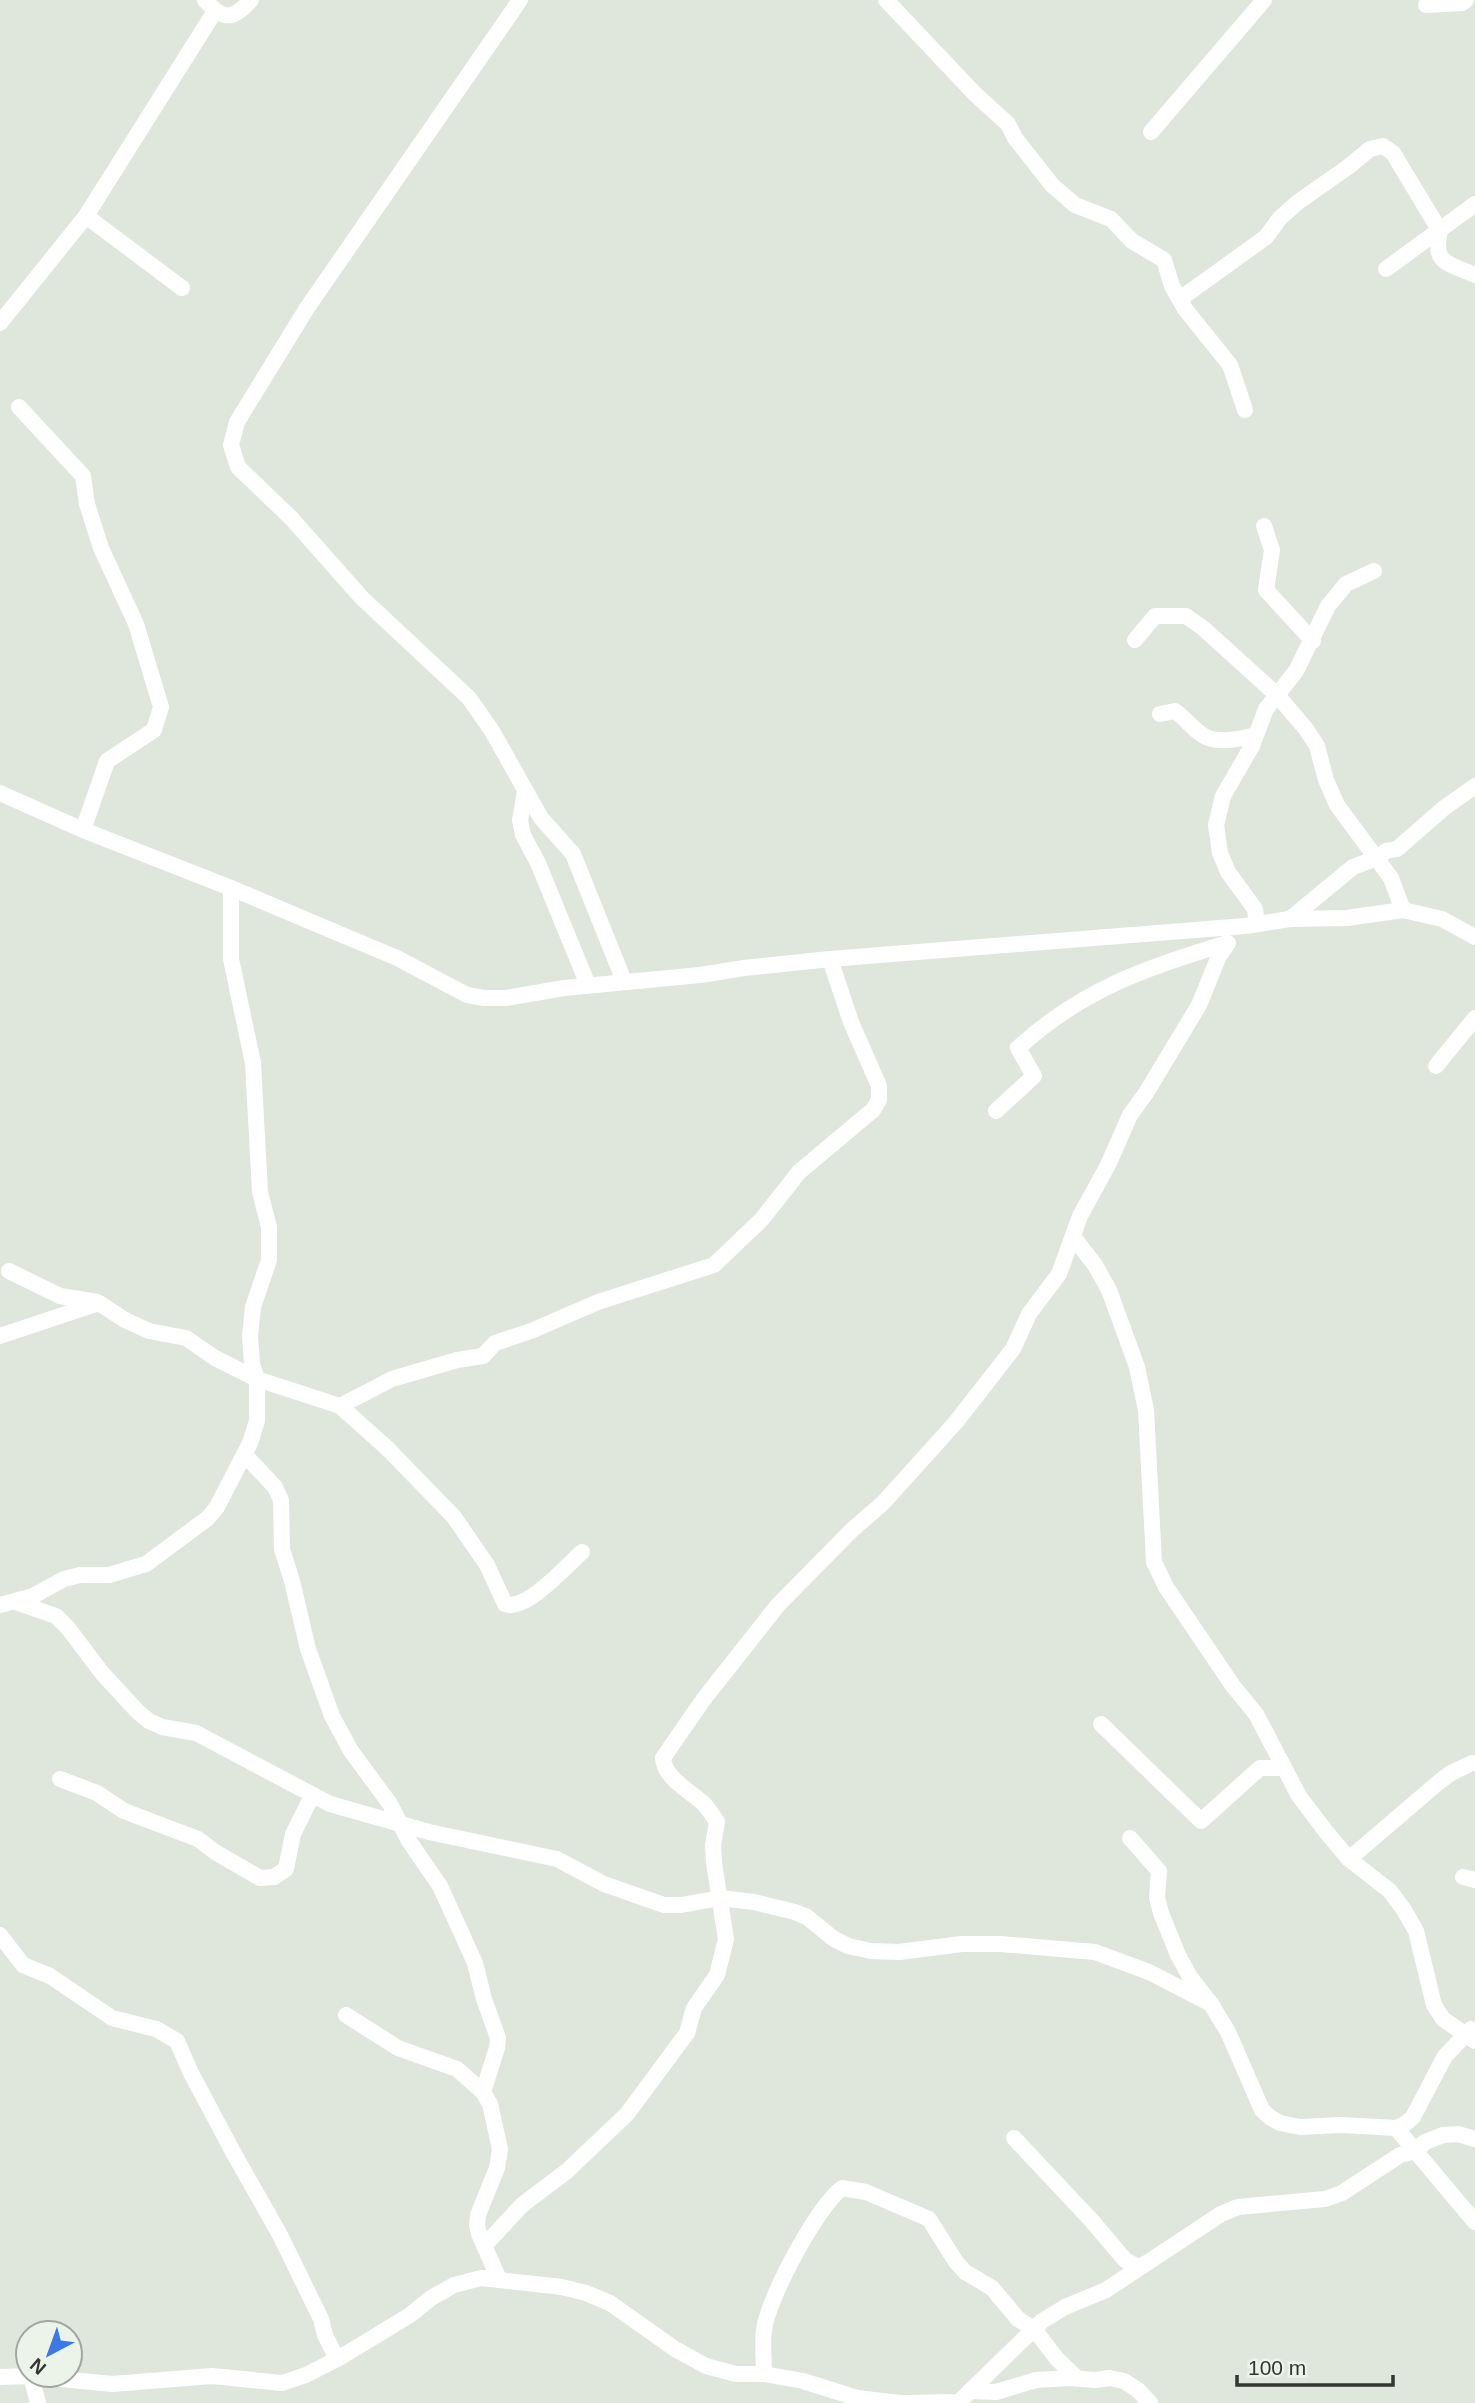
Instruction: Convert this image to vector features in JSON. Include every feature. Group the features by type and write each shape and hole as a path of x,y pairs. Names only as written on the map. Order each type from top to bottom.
{"street":[{"path":"0,323 86,216 210,6 227,16 239,13 251,0"},
{"path":"520,0 307,307 237,422 231,445 238,467 292,519 362,598 469,698 492,731 541,818 573,854 624,981"},
{"path":"886,0 975,94 1008,124 1015,138 1052,185 1075,205 1111,219 1132,241 1164,260 1172,286 1185,309 1230,365 1245,410"},
{"path":"1151,132 1264,0"},
{"path":"1426,5 1462,3 1466,0"},
{"path":"1180,299 1266,237 1279,218 1298,202 1370,149 1383,146 1393,153 1440,230 1436,247 1442,259 1475,275"},
{"path":"1386,269 1475,204"},
{"path":"86,216 183,288"},
{"path":"19,407 83,475 87,504 101,548 136,624 162,707 154,730 107,761 83,830"},
{"path":"1264,526 1272,551 1266,590 1313,641"},
{"path":"485,2245 522,2205 567,2171 627,2114 682,2042 694,2008 717,1975 726,1939 714,1863 713,1845 717,1822 706,1806 670,1775 663,1764 663,1758 703,1700 778,1605 884,1503 956,1422 1013,1349 1029,1314 1059,1274 1080,1216 1108,1165 1130,1115 1199,1005 1219,956 1228,943 1251,925 1255,909 1228,872 1220,853 1216,825 1223,796 1256,735 1266,709 1296,671 1328,606 1346,584 1374,571"},
{"path":"1135,640 1155,616 1186,616 1215,637 1277,695 1317,746 1326,780 1337,805 1391,878 1403,910"},
{"path":"1160,715 1175,711 1202,736 1233,741 1256,735"},
{"path":"1290,919 1353,867 1377,858 1386,851 1397,849 1444,808 1475,786"},
{"path":"525,791 520,820 523,835 547,884 588,985"},
{"path":"0,793 83,830 231,888 397,958 467,995 484,998 506,998 588,985 830,959 1251,925 1290,919 1347,918 1403,910 1442,919 1475,937"},
{"path":"1391,878 1397,849"},
{"path":"7,1604 33,1596 64,1579 80,1575 109,1575 146,1564 208,1518 217,1507 245,1455 257,1421 257,1379 251,1364 250,1336 253,1307 269,1260 269,1227 260,1192 253,1063 231,959 231,888"},
{"path":"996,1111 1034,1076 1018,1048 1037,1031 1114,982 1228,943"},
{"path":"340,1406 392,1379 457,1360 483,1356 495,1343 531,1331 598,1302 714,1265 731,1250 762,1219 799,1172 873,1110 879,1100 879,1086 851,1022 830,959"},
{"path":"1436,1066 1475,1018"},
{"path":"1074,1238 1095,1265 1109,1290 1137,1367 1146,1410 1154,1562 1166,1587 1255,1714 1299,1796 1338,1848 1390,1891 1404,1910 1416,1931 1434,2005 1443,2019 1472,2034 1445,2056 1413,2117 1396,2127 1300,2127 1271,2118 1262,2110 1228,2032 1190,1977 1161,1913 1157,1898 1159,1871 1130,1838"},
{"path":"9,1270 60,1296 99,1303 125,1320 149,1331 186,1338 215,1358 257,1379 340,1406 387,1448 454,1517 487,1565 505,1604 518,1606 526,1602 582,1552"},
{"path":"0,1336 99,1303"},
{"path":"245,1455 275,1486 281,1500 282,1549 308,1649 332,1716 351,1751 401,1823 440,1886 475,1964 498,2038 483,2092"},
{"path":"7,1604 56,1616 102,1673 149,1721 162,1727 196,1733 312,1796 360,1814 429,1832 557,1859 604,1884 664,1905 681,1905 720,1898 754,1902 795,1912 807,1917 834,1939 848,1946 871,1951 899,1952 962,1944 1001,1944 1095,1952 1149,1972 1211,2004"},
{"path":"1101,1724 1202,1821 1260,1768 1283,1768"},
{"path":"1349,1858 1439,1782 1472,1763"},
{"path":"60,1779 97,1793 124,1811 198,1839 215,1853 260,1878 274,1877 286,1869 293,1834 312,1796"},
{"path":"0,1935 23,1965 50,1976 112,2018 156,2029 177,2040 190,2071 280,2235 321,2319 337,2360"},
{"path":"346,2015 398,2048 457,2069 483,2092 490,2104 500,2148 497,2168 478,2215 479,2234 499,2279"},
{"path":"1396,2127 1475,2222"},
{"path":"84,2381 112,2384 212,2375 282,2383 337,2360 410,2315 431,2298 454,2286 481,2278 562,2287 586,2293 610,2303 675,2349 706,2365 736,2374 764,2374 803,2381 857,2398 900,2403 958,2402 1042,2321 1065,2307 1106,2290 1221,2214 1238,2207 1325,2199 1342,2193 1400,2155 1416,2151 1425,2142 1443,2135 1458,2134 1475,2139"},
{"path":"1014,2138 1093,2221 1125,2260 1138,2267 1150,2261"},
{"path":"764,2374 764,2330 770,2304 812,2227 832,2196 842,2188 866,2192 929,2219 965,2272 992,2288 1018,2319 1034,2329 1077,2378"},
{"path":"970,2391 996,2392 1036,2380 1110,2378 1124,2381 1138,2390 1150,2403"}]}
